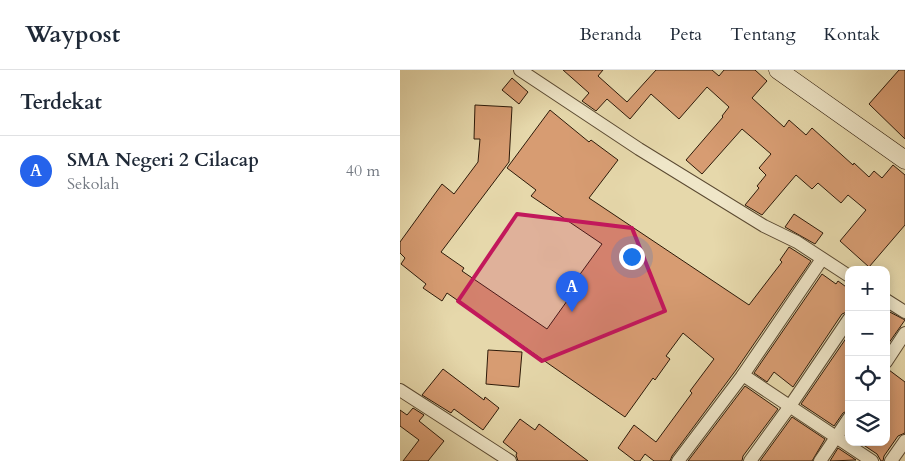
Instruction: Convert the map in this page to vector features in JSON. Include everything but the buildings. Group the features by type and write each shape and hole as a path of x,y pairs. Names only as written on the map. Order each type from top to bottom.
{"street":[{"path":"520,70 640,149 764,226 797,242 845,273"},
{"path":"778,70 905,160"},
{"path":"678,461 743,374 822,259"},
{"path":"890,303 905,312"},
{"path":"750,461 845,325"},
{"path":"890,356 905,333"},
{"path":"743,374 872,461"},
{"path":"400,390 510,461"},
{"path":"820,461 845,424"},
{"path":"891,461 905,441"}],"highlighted area":[{"path":"517,214 632,228 665,311 542,361 458,301"}],"place":[{"name":"SMA Negeri 2 Cilacap","path":"572,312"}]}
